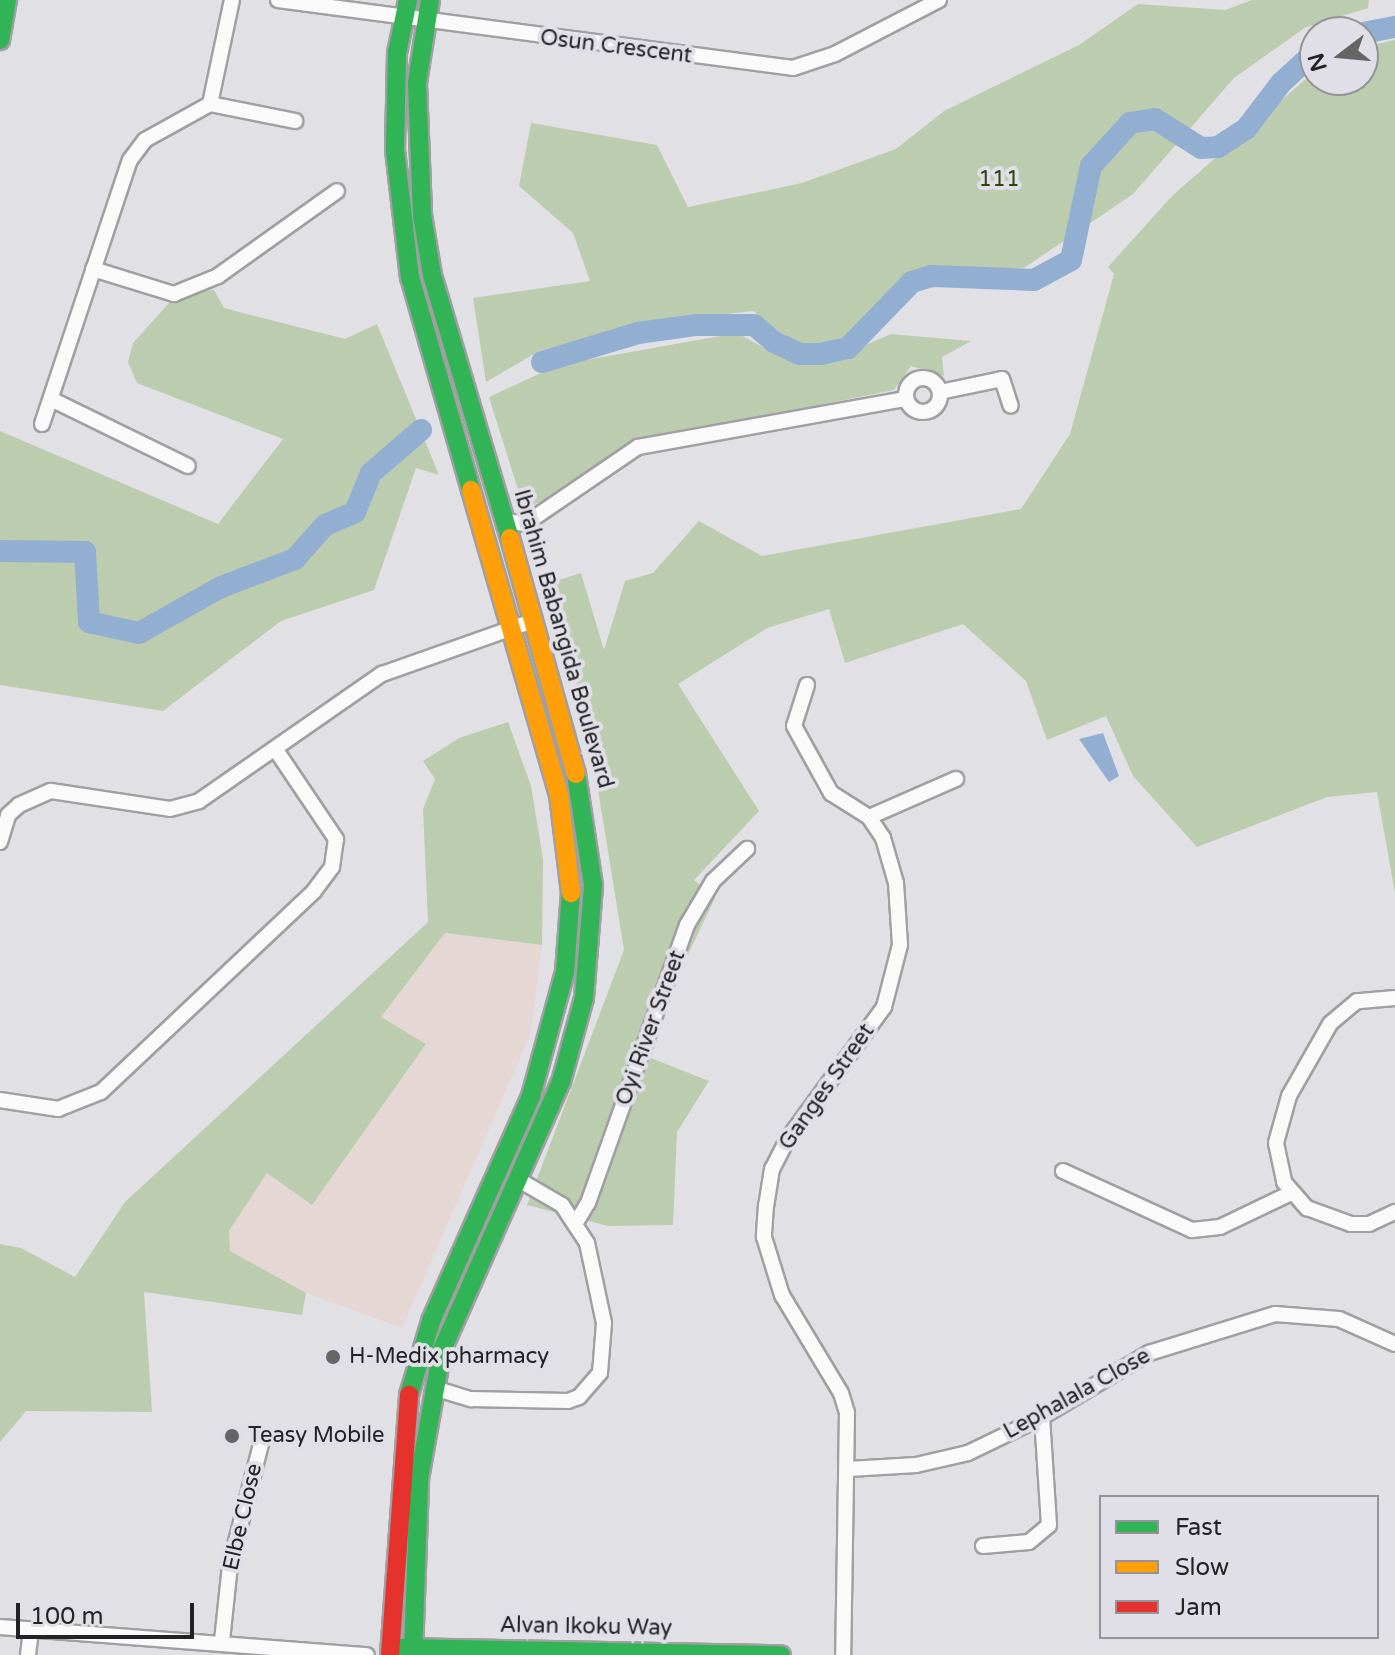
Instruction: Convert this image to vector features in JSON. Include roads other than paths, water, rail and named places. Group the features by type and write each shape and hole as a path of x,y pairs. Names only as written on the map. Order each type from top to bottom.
{"main road":[{"path":"0,40 7,0"},
{"name":"Ibrahim Babangida Boulevard","path":"390,1651 400,1454 417,1362 460,1249 531,1096 565,972 571,897 567,843 512,632 410,277 396,183 396,84 408,0"},
{"name":"Ibrahim Babangida Boulevard","path":"413,1652 419,1479 442,1350 467,1286 519,1180 573,1045 591,946 593,885 583,793 506,521 443,319 422,215 417,83 430,0"},
{"path":"416,1610 436,1640 457,1649"},
{"name":"Alvan Ikoku Way","path":"390,1651 457,1649 781,1655"}],"street":[{"path":"0,40 19,0"},
{"path":"210,104 232,0"},
{"name":"Osun Crescent","path":"278,0 425,22 793,68 835,54 939,0"},
{"path":"42,424 53,400 130,160 145,140 210,104 295,121"},
{"path":"93,269 174,294 218,276 337,191"},
{"path":"940,392 930,378 919,377 906,387 906,399 912,409 929,411 940,392 1002,379 1011,406"},
{"path":"506,521 525,524 638,447 906,399"},
{"path":"53,400 188,466"},
{"path":"0,842 8,815 32,796 51,791 170,809 199,801 382,674 512,632 535,620"},
{"path":"807,685 794,726 831,793 869,817 956,779"},
{"path":"0,1100 58,1109 101,1092 314,891 332,867 336,839 276,750"},
{"name":"Ganges Street","path":"843,1655 849,1469 841,1393 782,1295 764,1237 772,1169 782,1150 884,1007 895,979 900,945 896,883 883,838 869,817"},
{"name":"Oyi River Street","path":"577,1221 588,1203 687,925 713,881 747,849"},
{"path":"1395,998 1370,997 1342,1011 1289,1096 1276,1143 1291,1193 1333,1221 1369,1224 1395,1212"},
{"path":"1063,1171 1192,1230 1220,1227 1291,1193"},
{"path":"434,1388 471,1399 524,1403 568,1401 591,1386 604,1357 604,1323 587,1243 577,1221 562,1205 519,1180"},
{"name":"Lephalala Close","path":"849,1469 941,1460 1042,1417 1149,1353 1275,1314 1339,1319 1395,1344"},
{"path":"983,1546 1029,1542 1049,1525 1042,1417"},
{"name":"Elbe Close","path":"222,1641 230,1565 262,1440"},
{"path":"0,1627 222,1641 278,1651 367,1655"},
{"path":"28,1655 31,1629"}],"water":[{"path":"1103,733 1119,776 1109,782 1079,739"}],"waterway":[{"path":"1379,30 1395,27"},
{"path":"542,362 638,333 696,325 754,325 774,342 800,354 821,354 848,348 912,282 932,276 1034,280 1071,260 1091,166 1130,123 1155,119 1201,148 1218,147 1246,129 1281,83 1299,67"},
{"path":"0,551 85,552 89,622 139,633 221,587 295,559 325,525 355,512 371,473 421,430"}],"place":[{"name":"H-Medix pharmacy","path":"333,1357"},
{"name":"Teasy Mobile","path":"232,1436"}],"park label":[{"name":"111","path":"999,180"}]}
